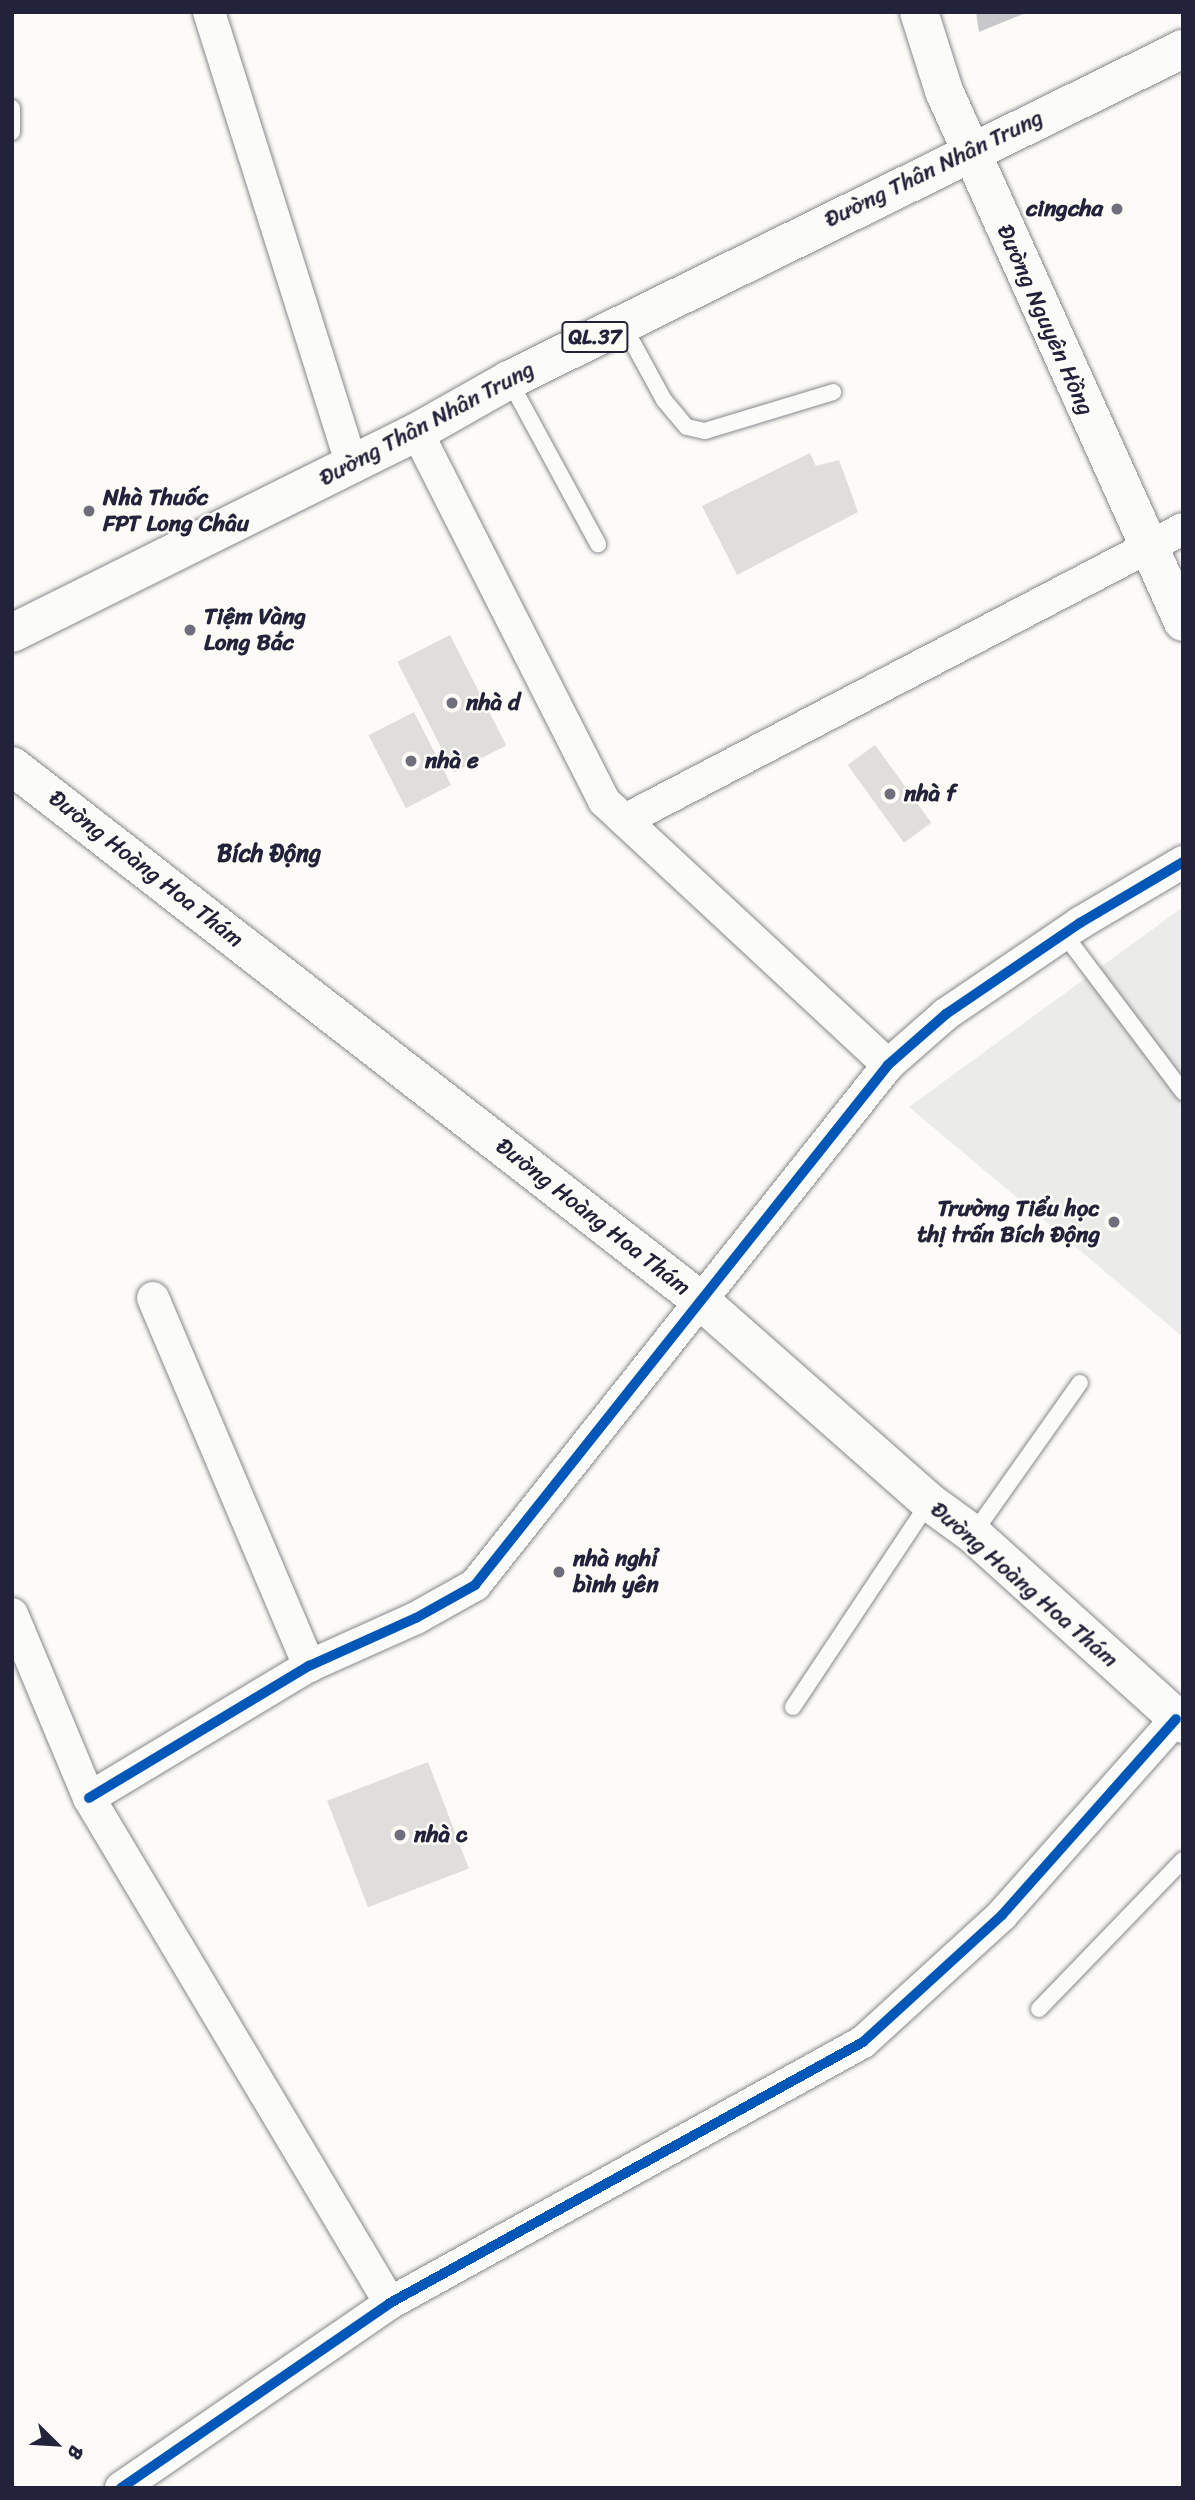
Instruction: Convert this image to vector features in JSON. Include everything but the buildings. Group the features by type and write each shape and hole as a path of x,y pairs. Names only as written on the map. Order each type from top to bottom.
{"main road":[{"name":"Đường Nguyên Hồng","path":"919,12 944,91 1145,546 1183,622"},
{"name":"Đường Thân Nhân Trung","path":"12,633 417,432 509,380 622,323 971,150 1183,49"},
{"name":"Đường Hoàng Hoa Thám","path":"12,766 700,1300 929,1502 973,1534 1179,1721"}],"street":[{"path":"209,12 352,465"},
{"path":"417,432 604,800 888,1065"},
{"path":"625,820 1183,528"},
{"path":"89,1798 309,1666 416,1618 475,1585 888,1065 946,1014 1064,934 1183,862"},
{"path":"153,1298 309,1666"},
{"path":"12,1614 89,1798 390,2303"},
{"path":"121,2488 390,2303 863,2042 1002,1915 1179,1721"}],"lane":[{"path":"12,108 12,132"},
{"path":"622,323 664,400 687,427 705,431 833,392"},
{"path":"509,380 597,544"},
{"path":"1064,934 1183,1092"},
{"path":"973,1534 1080,1383"},
{"path":"793,1707 929,1502"},
{"path":"1039,2010 1183,1860"}],"shaded area":[{"path":"976,12 1028,12 979,32"},
{"name":"Trường Tiểu học thị trấn Bích Động","path":"1183,907 1183,1337 909,1107"}],"cycle path":[{"path":"89,1798 309,1666 416,1618 475,1585 888,1065 946,1014 1080,923 1183,862"},
{"path":"121,2488 390,2303 863,2042 1002,1915 1176,1719"}],"place":[{"name":"cingcha","path":"1117,209"},
{"name":"Nhà Thuốc FPT Long Châu","path":"89,511"},
{"name":"Tiệm Vàng Long Bắc","path":"190,630"},
{"name":"nhà d","path":"452,703"},
{"name":"nhà e","path":"411,761"},
{"name":"nhà f","path":"890,794"},
{"name":"Trường Tiểu học thị trấn Bích Động","path":"1114,1222"},
{"name":"nhà nghỉ bình yên","path":"559,1572"},
{"name":"nhà c","path":"400,1835"}],"district":[{"name":"Bích Động","path":"269,854"}]}
